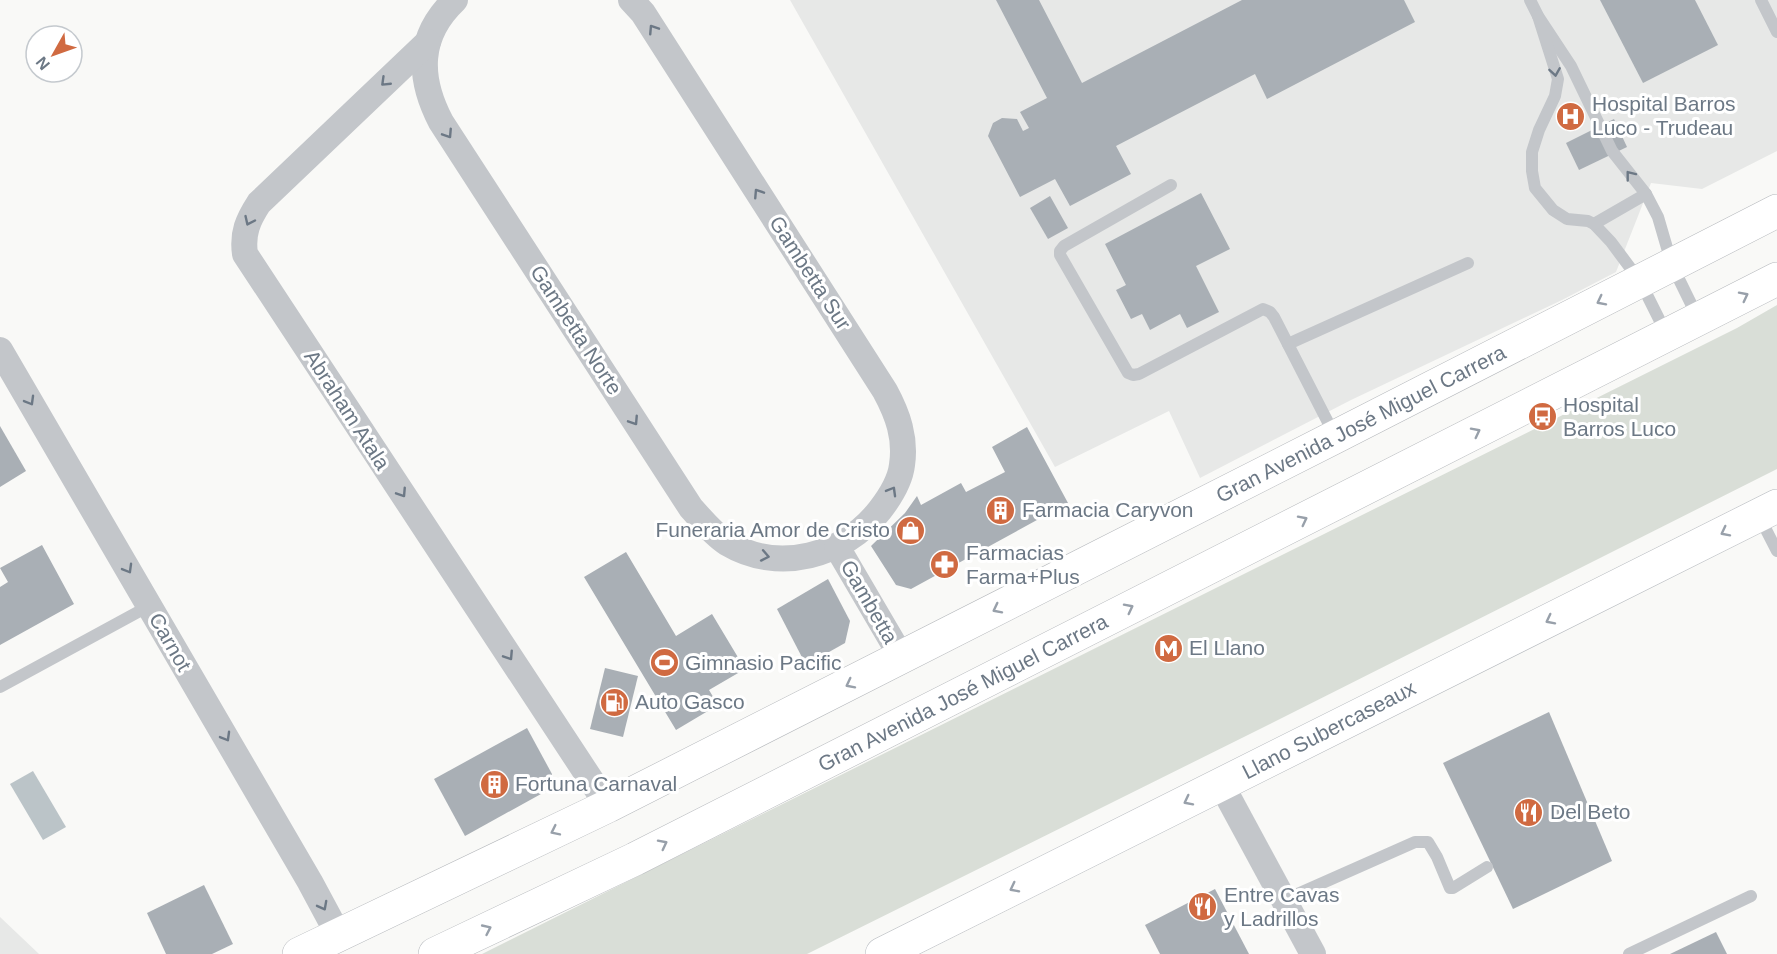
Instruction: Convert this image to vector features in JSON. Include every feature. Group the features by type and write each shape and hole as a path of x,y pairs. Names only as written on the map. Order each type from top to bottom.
{"main road":[{"name":"Gran Avenida José Miguel Carrera","path":"299,954 608,806 1335,438 1777,211"},
{"name":"Gran Avenida José Miguel Carrera","path":"435,954 635,859 1777,279"},
{"name":"Llano Subercaseaux","path":"890,952 1768,511"}],"street":[{"name":"Gambetta Sur","path":"631,0 643,13 873,371 899,418 903,455 898,480 876,514 854,536 837,547"},
{"name":"Gambetta Norte","path":"451,1 435,25 428,42 424,61 428,96 441,122 691,508 726,543 762,556 802,557 837,547"},
{"name":"Abraham Atala","path":"428,42 259,203 245,228 245,254 608,806"},
{"name":"Carnot","path":"3,363 149,606 310,882 339,936"},
{"name":"Gambetta","path":"837,547 902,658"},
{"path":"1221,784 1312,954"}],"lane":[{"path":"1530,0 1571,66 1612,151 1646,194 1658,217 1672,265 1698,319"},
{"path":"1761,0 1777,32"},
{"path":"1538,16 1558,79 1555,96 1539,130 1532,152 1535,188 1553,210 1567,219 1588,221 1594,224 1611,242 1640,281 1667,335"},
{"path":"1172,186 1064,246 1060,251 1060,255 1128,373 1139,374 1263,309 1274,317 1335,438"},
{"path":"1594,224 1646,194"},
{"path":"1288,344 1468,263"},
{"path":"1768,511 1777,551"},
{"path":"0,687 149,606"},
{"path":"1284,900 1415,842 1428,842 1450,888 1487,867"},
{"path":"1629,954 1751,896"}],"shaded area":[{"path":"790,0 1777,0 1777,151 1702,189 1651,183 1616,272 1351,400 1200,478 1169,411 1055,467"},
{"path":"1777,305 1777,469 1262,728 807,954 482,954 1737,328"},
{"path":"33,771 66,827 43,840 10,784"},
{"path":"0,917 39,954 0,954"}],"building":[{"path":"996,0 1039,0 1082,83 1242,0 1404,0 1415,22 1267,99 1255,74 1116,146 1131,174 1070,206 1055,179 1020,197 988,136 993,123 1002,118 1017,119 1023,131 1029,128 1020,112 1047,98"},
{"path":"1600,0 1695,0 1718,45 1643,83"},
{"path":"1614,119 1627,147 1579,170 1566,143"},
{"path":"1201,193 1230,249 1196,266 1219,312 1187,328 1180,314 1150,330 1142,314 1131,319 1116,290 1126,285 1105,244"},
{"path":"1050,196 1068,228 1048,239 1030,208"},
{"path":"0,426 26,471 0,487"},
{"path":"1027,427 1068,503 911,589 896,585 871,546 905,513 917,496 921,505 961,483 966,492 1005,472 992,447"},
{"path":"42,545 74,604 0,645 0,587 8,582 0,568"},
{"name":"Gimnasio Pacific","path":"626,552 676,636 712,614 745,669 709,690 718,705 676,730 584,577"},
{"path":"828,579 850,621 845,643 806,665 777,609"},
{"name":"Auto Gasco","path":"605,668 638,676 623,737 590,729"},
{"name":"Del Beto","path":"1549,712 1612,861 1513,909 1443,763"},
{"name":"Fortuna Carnaval","path":"527,728 552,774 550,789 465,836 434,779"},
{"path":"204,885 233,944 212,954 166,954 147,913"},
{"name":"Entre Cavas y Ladrillos","path":"1215,889 1249,954 1160,954 1145,925"},
{"path":"1716,932 1727,954 1670,954"}],"place":[{"name":"Hospital Barros Luco - Trudeau","path":"1571,116"},
{"name":"Hospital Barros Luco","path":"1542,417"},
{"name":"Farmacia Caryvon","path":"1001,510"},
{"name":"Funeraria Amor de Cristo","path":"911,530"},
{"name":"Farmacias Farma+Plus","path":"945,565"},
{"name":"El Llano","path":"1168,648"},
{"name":"Gimnasio Pacific","path":"664,663"},
{"name":"Auto Gasco","path":"614,702"},
{"name":"Fortuna Carnaval","path":"494,784"},
{"name":"Del Beto","path":"1529,812"},
{"name":"Entre Cavas y Ladrillos","path":"1203,907"}]}
